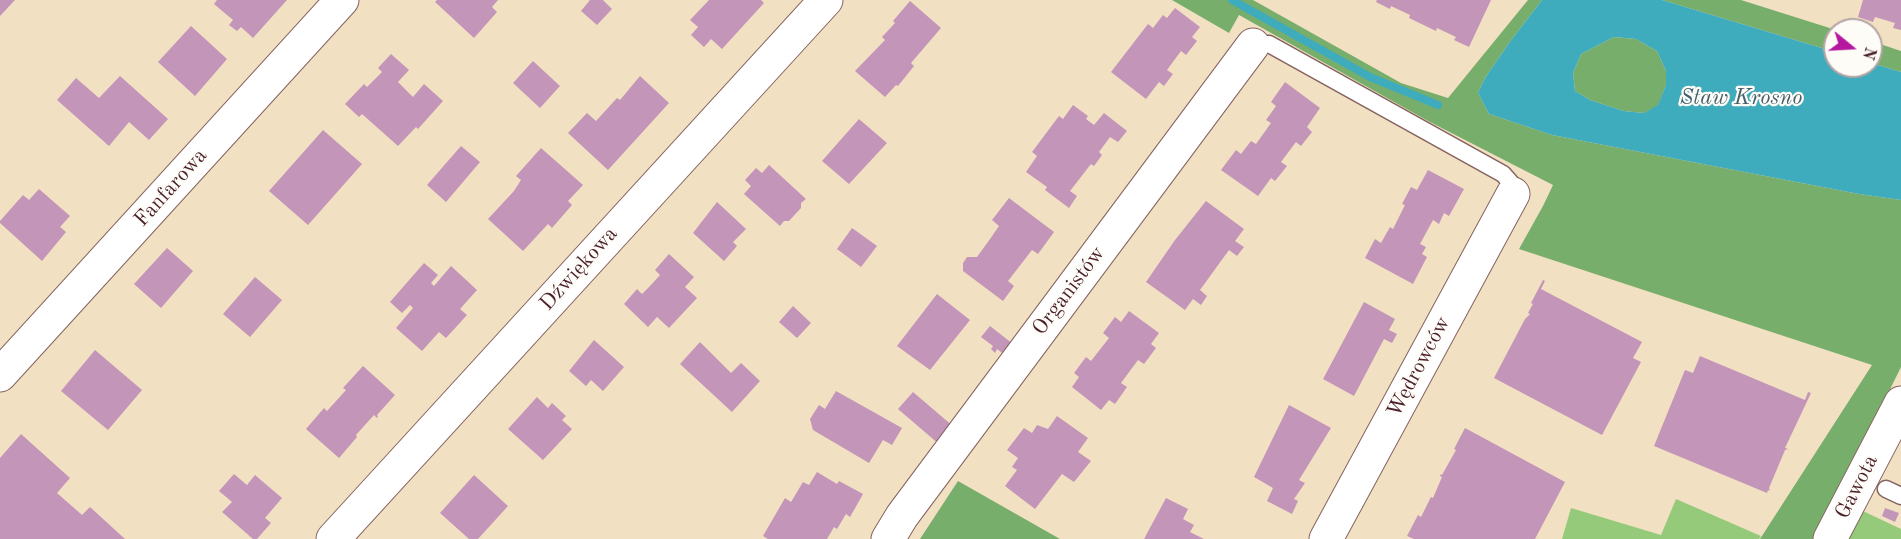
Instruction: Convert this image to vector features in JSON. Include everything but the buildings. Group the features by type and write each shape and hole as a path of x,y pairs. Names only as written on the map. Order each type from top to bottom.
{"street":[{"name":"Fanfarowa","path":"0,375 342,0"},
{"name":"Dźwiękowa","path":"333,539 826,0"},
{"name":"Organistów","path":"888,539 902,516 1253,45"},
{"name":"Wędrowców","path":"1326,539 1513,194"},
{"name":"Gawota","path":"1830,539 1901,403"}],"lane":[{"path":"1253,45 1269,44 1503,174 1511,183 1513,194"}],"green space":[{"path":"1172,0 1253,0 1401,83 1448,98 1528,0 1542,0 1509,43 1485,78 1478,93 1489,114 1552,135 1901,200 1901,367 1816,539 1760,539 1872,365 1519,249 1553,185 1428,121 1239,15 1229,33"},
{"path":"1662,0 1741,0 1823,26 1823,48"},
{"path":"1614,37 1636,39 1657,51 1666,71 1666,85 1658,106 1644,113 1624,111 1590,100 1575,91 1573,73 1581,54"},
{"path":"1883,45 1901,51 1901,72 1883,67"},
{"path":"958,481 1060,539 920,539"},
{"path":"1676,499 1761,536 1759,539 1562,539 1571,508 1661,535"},
{"path":"1863,511 1901,529 1901,539 1848,539"}],"water":[{"name":"Staw Krosno","path":"1542,0 1662,0 1823,48 1823,78 1883,78 1883,67 1901,72 1901,200 1552,135 1489,114 1478,93 1485,78","holes":["1614,37 1636,39 1657,51 1666,71 1666,85 1658,105 1644,113 1624,111 1590,100 1575,91 1573,73 1581,54"]}],"waterway":[{"path":"1232,0 1370,77 1438,105"}]}
